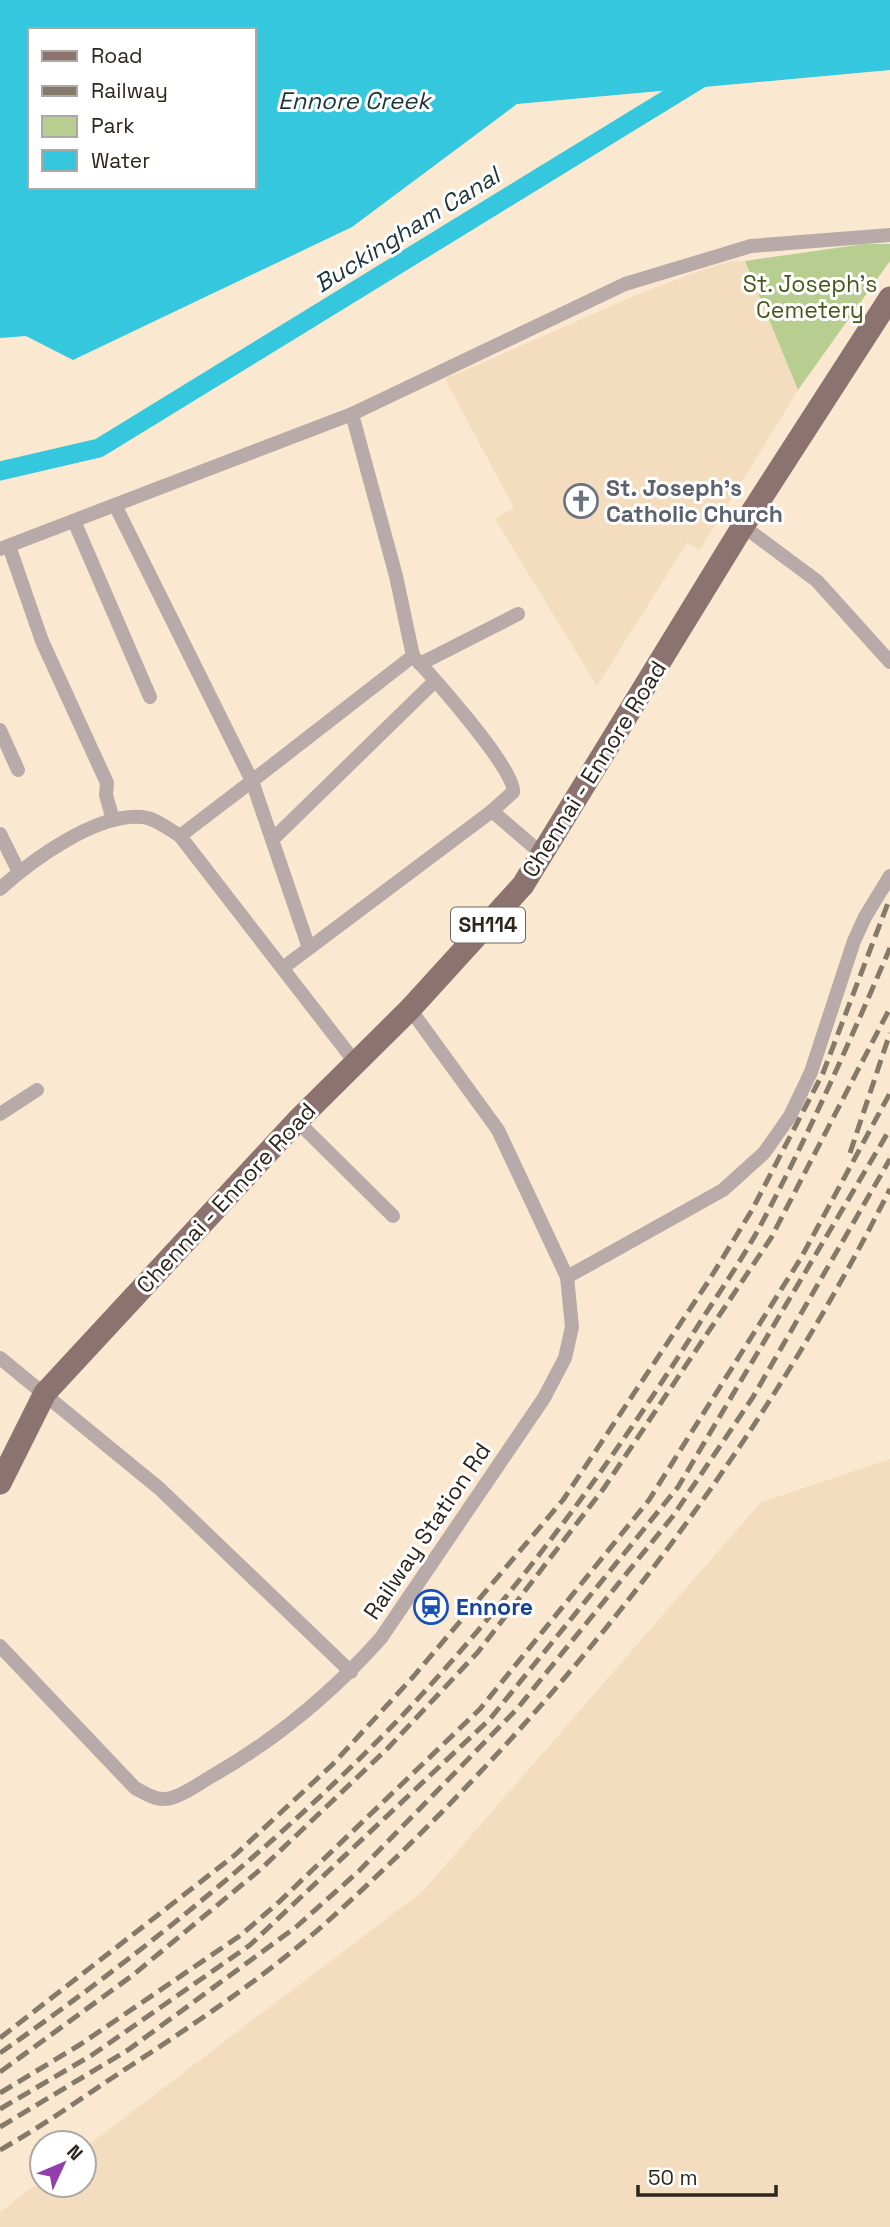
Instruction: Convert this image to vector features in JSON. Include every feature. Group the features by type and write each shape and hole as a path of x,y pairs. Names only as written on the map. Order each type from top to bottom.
{"main road":[{"name":"Chennai - Ennore Road","path":"0,1483 45,1392 297,1121 410,1009 523,886 743,526 890,298"}],"street":[{"path":"113,820 106,795 107,783 41,641 4,548 352,414 625,284 751,246 890,235"},
{"path":"284,967 492,811 513,792 512,780 475,728 416,660 397,576 352,414"},
{"path":"115,505 252,781 309,948"},
{"path":"74,521 150,698"},
{"path":"743,526 817,581 890,662"},
{"path":"180,836 416,660 518,614"},
{"path":"273,839 435,681"},
{"path":"0,730 18,770"},
{"path":"492,811 543,855"},
{"path":"0,889 19,872 79,833 113,820 142,817 180,836 355,1062"},
{"path":"0,834 19,872"},
{"path":"567,1277 723,1190 764,1153 790,1116 811,1072 864,918 890,876"},
{"name":"Railway Station Rd","path":"0,1646 135,1787 153,1799 174,1798 239,1761 319,1703 351,1672 381,1638 544,1398 565,1358 572,1327 567,1277 498,1130 410,1009"},
{"path":"0,1114 37,1090"},
{"path":"297,1121 393,1216"},
{"path":"0,1358 45,1392 160,1489 351,1672"}],"shaded area":[{"path":"732,261 745,261 798,390 700,550 687,543 597,686 495,519 514,508 445,379 632,297"},
{"path":"890,1459 890,2227 0,2227 0,2212 28,2191 28,2199 98,2199 98,2137 423,1891 761,1502"}],"green space":[{"name":"St. Joseph's Cemetery","path":"864,244 890,244 890,261 798,390 745,261"}],"water":[{"name":"Ennore Creek","path":"0,0 890,0 890,70 517,104 352,227 73,360 26,336 0,338"}],"waterway":[{"name":"Buckingham Canal","path":"0,471 99,448 705,76"}],"railway":[{"path":"0,2038 235,1855 332,1765 413,1677 563,1500 708,1282 752,1210 823,1073 888,903"},
{"path":"0,2053 157,1937 306,1810 399,1719 516,1584 623,1440 750,1244 810,1126 890,948"},
{"path":"0,2072 133,1975 261,1869 388,1748 478,1652 604,1488 771,1238 890,1008"},
{"path":"850,1153 890,1033"},
{"path":"0,2093 81,2044 241,1935 279,1902 480,1709 649,1500 801,1258 890,1093"},
{"path":"0,2109 92,2055 250,1945 490,1719 678,1487 890,1129"},
{"path":"0,2127 128,2050 296,1927 359,1871 517,1709 673,1516 753,1397 890,1159"},
{"path":"0,2150 172,2038 278,1962 328,1921 412,1841 493,1758 570,1671 643,1581 712,1487 776,1391 835,1291 890,1189"}],"place":[{"name":"St. Joseph's Catholic Church","path":"581,501"},
{"name":"Ennore","path":"431,1607"}]}
